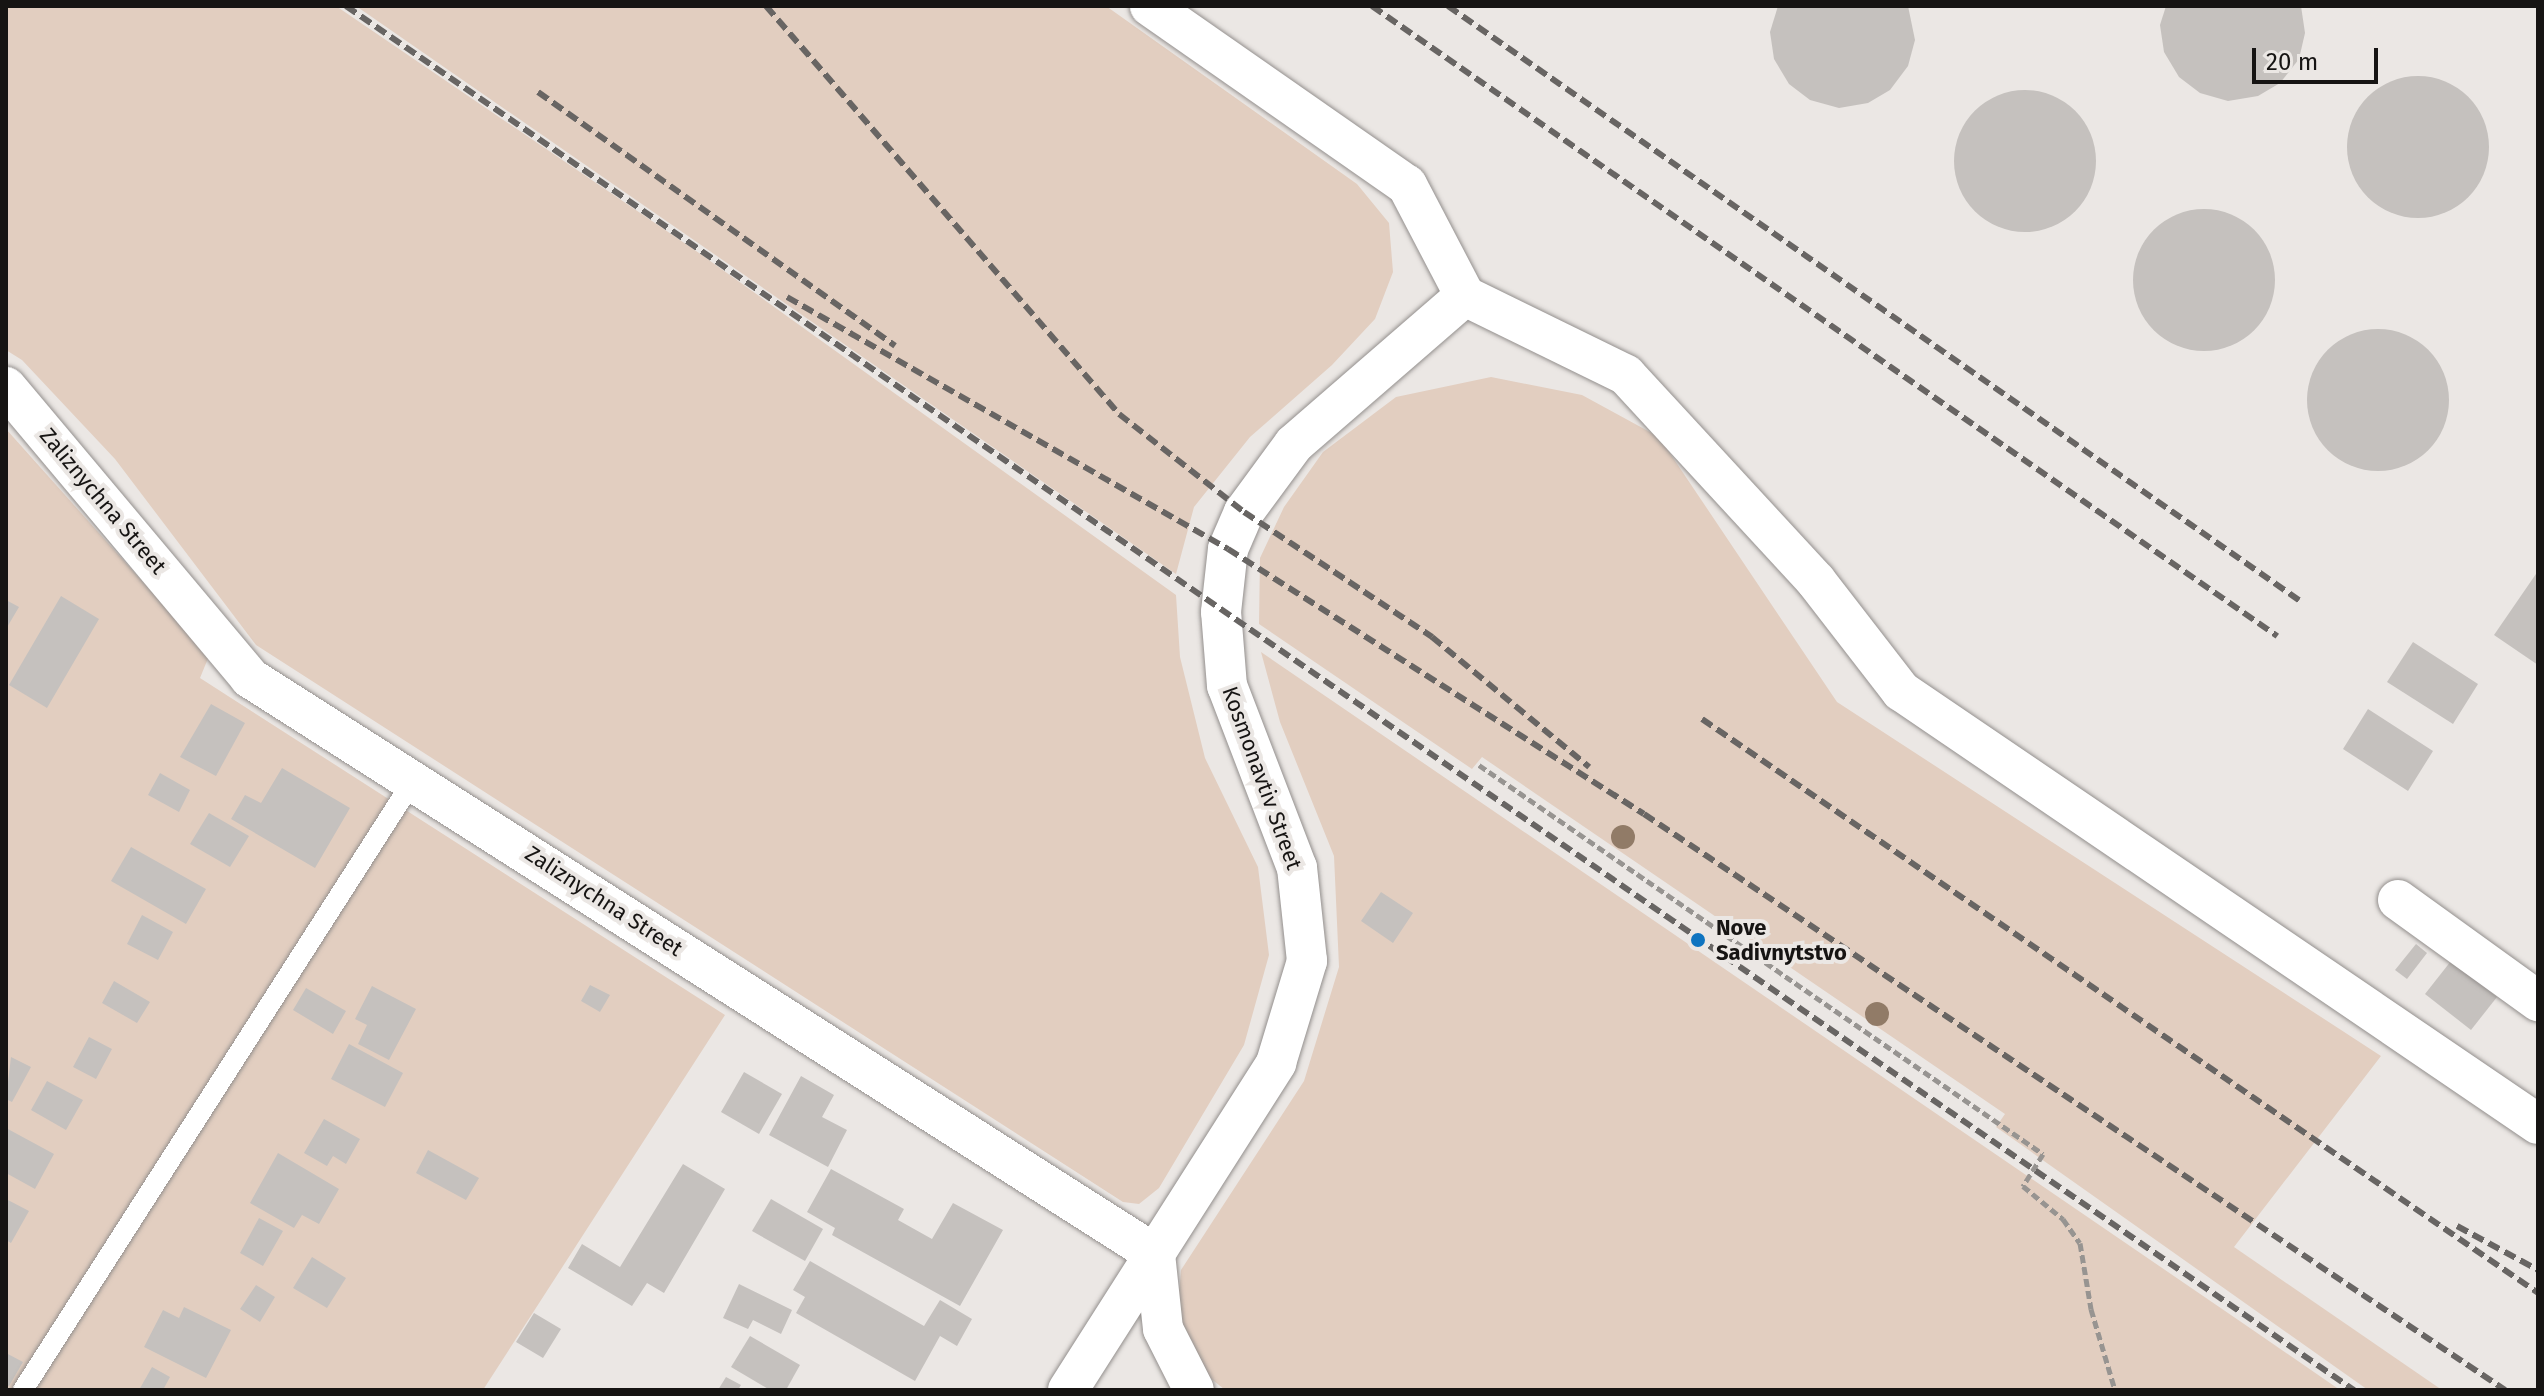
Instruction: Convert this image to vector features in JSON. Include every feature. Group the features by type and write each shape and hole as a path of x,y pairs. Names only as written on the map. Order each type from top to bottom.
{"street":[{"path":"1150,6 1407,185 1465,296 1626,375 1816,581 1901,691 2538,1124"},
{"name":"Kosmonavtiv Street","path":"1068,1390 1276,1063 1307,961 1297,868 1227,686 1221,612 1228,549 1244,512 1294,444 1465,296"},
{"name":"Zaliznychna Street","path":"6,387 250,678 414,779 1155,1254"},
{"path":"2398,900 2538,1001"},
{"path":"1155,1254 1163,1329 1194,1390"}],"lane":[{"path":"23,1390 414,779"}],"path":[{"path":"1479,765 2043,1154 2023,1186 2063,1219 2080,1243 2091,1309 2115,1390"}],"shaded area":[{"path":"6,6 336,6 699,253 1176,595 1180,657 1205,758 1258,867 1269,955 1244,1045 1159,1188 1139,1204 1123,1202 256,645 115,459 22,360 6,350"},
{"path":"356,6 1106,6 1357,184 1389,223 1393,272 1375,319 1332,365 1250,437 1194,507 1176,574"},
{"path":"1491,377 1582,395 1659,437 1837,702 2381,1056 2234,1247 2442,1390 2368,1390 1996,1127 2005,1114 1482,757 1472,769 1259,624 1260,558 1284,507 1323,452 1396,397"},
{"path":"6,429 209,656 200,678 725,1015 483,1390 6,1390"},
{"path":"1261,652 2340,1390 1224,1389 1200,1370 1177,1321 1181,1270 1304,1081 1339,967 1334,856 1280,722"}],"building":[{"path":"1778,6 1908,6 1915,40 1908,66 1890,90 1868,103 1839,108 1810,100 1789,84 1774,59 1770,32"},
{"path":"2166,6 2301,6 2305,33 2299,59 2280,83 2258,96 2228,101 2200,93 2179,77 2164,52 2160,25"},
{"path":"2418,76 2445,81 2468,97 2484,120 2489,147 2484,174 2468,197 2445,213 2418,218 2391,213 2368,197 2352,174 2347,147 2352,120 2368,97 2391,81"},
{"path":"2025,90 2052,95 2075,111 2091,134 2096,161 2091,188 2075,211 2052,227 2025,232 1998,227 1975,211 1959,188 1954,161 1959,134 1975,111 1998,95"},
{"path":"2204,209 2231,214 2254,230 2270,253 2275,280 2270,307 2254,330 2231,346 2204,351 2177,346 2154,330 2138,307 2133,280 2138,253 2154,230 2177,214"},
{"path":"2378,329 2405,334 2428,350 2444,373 2449,400 2444,427 2428,450 2405,466 2378,471 2351,466 2328,450 2312,427 2307,400 2312,373 2328,350 2351,334"},
{"path":"2538,571 2538,665 2494,635"},
{"path":"61,596 99,619 47,708 9,685"},
{"path":"6,600 19,607 6,629"},
{"path":"2413,642 2478,684 2453,724 2387,682"},
{"path":"211,704 245,723 216,776 180,757"},
{"path":"2368,709 2433,751 2408,791 2343,749"},
{"path":"282,768 350,808 315,868 231,819 245,795 261,803"},
{"path":"160,773 190,790 179,812 148,795"},
{"path":"209,813 249,836 230,867 190,844"},
{"path":"131,847 206,889 186,924 111,881"},
{"path":"1381,892 1413,913 1393,943 1361,921"},
{"path":"142,915 173,932 158,960 127,944"},
{"path":"2416,944 2427,953 2407,979 2395,970"},
{"path":"2451,961 2497,997 2471,1030 2425,994"},
{"path":"114,981 150,1002 137,1023 102,1003"},
{"path":"590,985 610,995 600,1012 581,1001"},
{"path":"372,986 416,1009 389,1060 358,1044 367,1025 355,1019"},
{"path":"306,988 346,1011 333,1034 293,1010"},
{"path":"89,1037 112,1049 96,1079 73,1067"},
{"path":"349,1044 403,1073 385,1107 331,1079"},
{"path":"11,1057 31,1067 12,1102 6,1099"},
{"path":"744,1072 782,1094 759,1134 721,1112"},
{"path":"801,1076 834,1095 822,1117 847,1130 828,1167 769,1135"},
{"path":"47,1081 83,1100 66,1130 31,1110"},
{"path":"324,1119 360,1139 346,1164 333,1156 327,1166 304,1153"},
{"path":"6,1128 54,1154 35,1189 6,1173"},
{"path":"428,1150 479,1178 466,1200 416,1173"},
{"path":"278,1153 339,1189 319,1224 302,1215 294,1228 250,1203"},
{"path":"683,1164 725,1189 664,1293 647,1283 632,1306 568,1268 582,1244 620,1267"},
{"path":"831,1169 904,1209 898,1220 932,1239 953,1203 1003,1230 960,1306 832,1235 835,1228 807,1212"},
{"path":"6,1199 29,1211 11,1243 6,1240"},
{"path":"771,1199 823,1229 805,1261 752,1231"},
{"path":"259,1218 283,1231 263,1266 240,1253"},
{"path":"312,1257 346,1278 327,1308 293,1288"},
{"path":"810,1261 924,1326 940,1300 972,1319 957,1346 940,1336 915,1381 796,1313 805,1297 793,1290"},
{"path":"739,1284 792,1310 781,1334 753,1320 748,1329 723,1318"},
{"path":"256,1285 275,1297 260,1322 240,1309"},
{"path":"184,1307 231,1330 206,1378 144,1347 163,1310 179,1318"},
{"path":"534,1313 561,1329 543,1358 516,1342"},
{"path":"750,1336 800,1365 786,1390 770,1390 731,1367"},
{"path":"6,1353 23,1362 9,1386 6,1385"},
{"path":"152,1367 170,1377 163,1390 139,1390"},
{"path":"726,1377 741,1385 738,1390 718,1390"}],"railway":[{"path":"346,6 2354,1390"},
{"path":"766,6 1119,414 1244,512 1432,637 1589,767"},
{"path":"1372,6 2277,636"},
{"path":"1448,6 2299,600"},
{"path":"538,92 895,346"},
{"path":"787,297 1228,549 1644,814 2505,1390"},
{"path":"1702,719 2538,1293"},
{"path":"2457,1226 2538,1270"}],"place":[{"name":"Nove Sadivnytstvo","path":"1698,940"}]}
